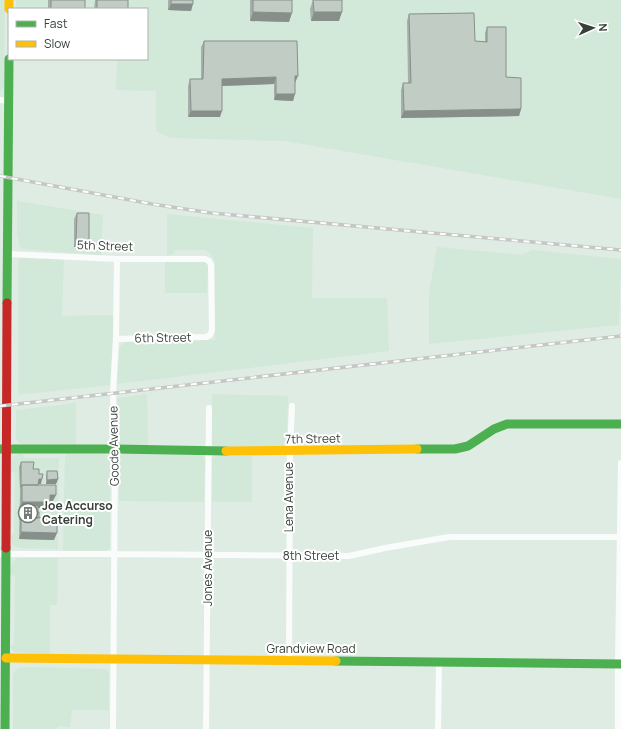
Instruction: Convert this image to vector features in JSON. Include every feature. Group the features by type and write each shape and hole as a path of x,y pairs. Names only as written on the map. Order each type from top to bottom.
{"street":[{"path":"5,729 3,658 4,101 9,60"},
{"name":"5th Street","path":"4,254 117,259 205,259 209,261 211,265 212,330 210,335"},
{"name":"Goode Avenue","path":"113,729 113,554 115,449 113,393 116,339 117,259"},
{"name":"6th Street","path":"116,339 206,337 210,335"},
{"name":"Lena Avenue","path":"289,660 290,451 292,406"},
{"name":"Jones Avenue","path":"206,729 208,661 209,408"},
{"name":"7th Street","path":"3,449 209,451 455,449 468,446 494,429 507,424 621,424"},
{"path":"618,729 620,664 621,463"},
{"name":"8th Street","path":"3,554 349,556 385,548 449,538 621,537"},
{"name":"Grandview Road","path":"3,658 620,664"},
{"path":"438,729 439,662"}],"shaded area":[{"path":"0,0 5,0 4,86 0,92"},
{"path":"16,0 621,0 621,199 285,141 170,138 156,131 156,91 116,90 117,60 148,60 148,8 16,8"},
{"path":"17,201 103,215 101,255 20,248 17,234"},
{"path":"167,214 313,228 312,298 387,298 389,351 117,384 119,350 120,346 126,342 134,340 215,340 215,261 210,253 205,250 175,250 174,253 167,256"},
{"path":"437,247 522,255 532,250 621,259 619,325 429,344 429,294"},
{"path":"20,258 64,259 62,316 114,315 110,385 18,395 18,262"},
{"path":"165,261 205,261 208,264 207,293 165,293"},
{"path":"147,394 148,446 121,446 117,443 117,398"},
{"path":"212,394 288,396 287,443 284,447 215,447 212,445"},
{"path":"76,403 76,445 23,444 18,442 16,438 16,410"},
{"path":"22,453 25,458 59,458 58,549 19,548 13,545 10,540 14,533 15,473 11,472 10,468 12,459 16,455"},
{"path":"67,454 105,454 109,456 110,548 106,551 63,551 65,457"},
{"path":"121,455 200,455 204,457 204,502 119,501 119,459"},
{"path":"216,456 252,456 252,502 212,502 212,458"},
{"path":"58,558 57,605 50,605 50,654 15,652 10,646 14,644 15,576 11,575 10,570 12,563 16,559"},
{"path":"21,667 107,669 109,672 109,710 72,710 70,727 58,726 57,729 13,729 13,675 16,670"}],"building":[{"path":"51,0 85,0 85,8 51,8"},
{"path":"97,0 128,0 128,8 97,8"},
{"path":"171,0 193,0 193,4 171,4"},
{"path":"253,0 292,0 292,13 253,12"},
{"path":"313,0 342,0 342,12 314,12"},
{"path":"474,13 475,41 487,42 487,27 506,27 506,77 521,78 521,109 404,111 403,83 411,83 409,14"},
{"path":"204,41 297,41 298,76 295,76 295,94 276,94 276,77 222,79 222,111 191,111 190,79 203,79"},
{"path":"77,213 89,213 89,240 76,240"},
{"path":"21,462 34,462 33,469 39,469 39,474 43,474 42,479 39,479 38,485 22,485 21,487"},
{"path":"47,471 57,471 58,479 47,480"},
{"path":"22,485 56,485 56,495 50,495 50,502 22,502"},
{"path":"20,506 38,506 38,512 20,513"},
{"path":"39,512 39,518 21,518 20,520 20,513"},
{"path":"57,517 57,533 21,532 21,518"}],"railway":[{"path":"0,176 152,204 211,213 621,250"},
{"path":"0,406 621,336"}],"traffic: fast":[{"path":"7,303 9,60"},
{"path":"417,449 455,449 468,446 494,429 507,424 621,424"},
{"path":"1,449 226,451"},
{"path":"5,729 6,548"},
{"path":"336,661 621,664"}],"traffic: slow":[{"path":"9,0 9,8"},
{"path":"226,451 417,449"},
{"path":"6,658 336,661"}],"traffic: jam":[{"path":"6,548 7,303"}],"place":[{"name":"Joe Accurso Catering","path":"28,513"}]}
